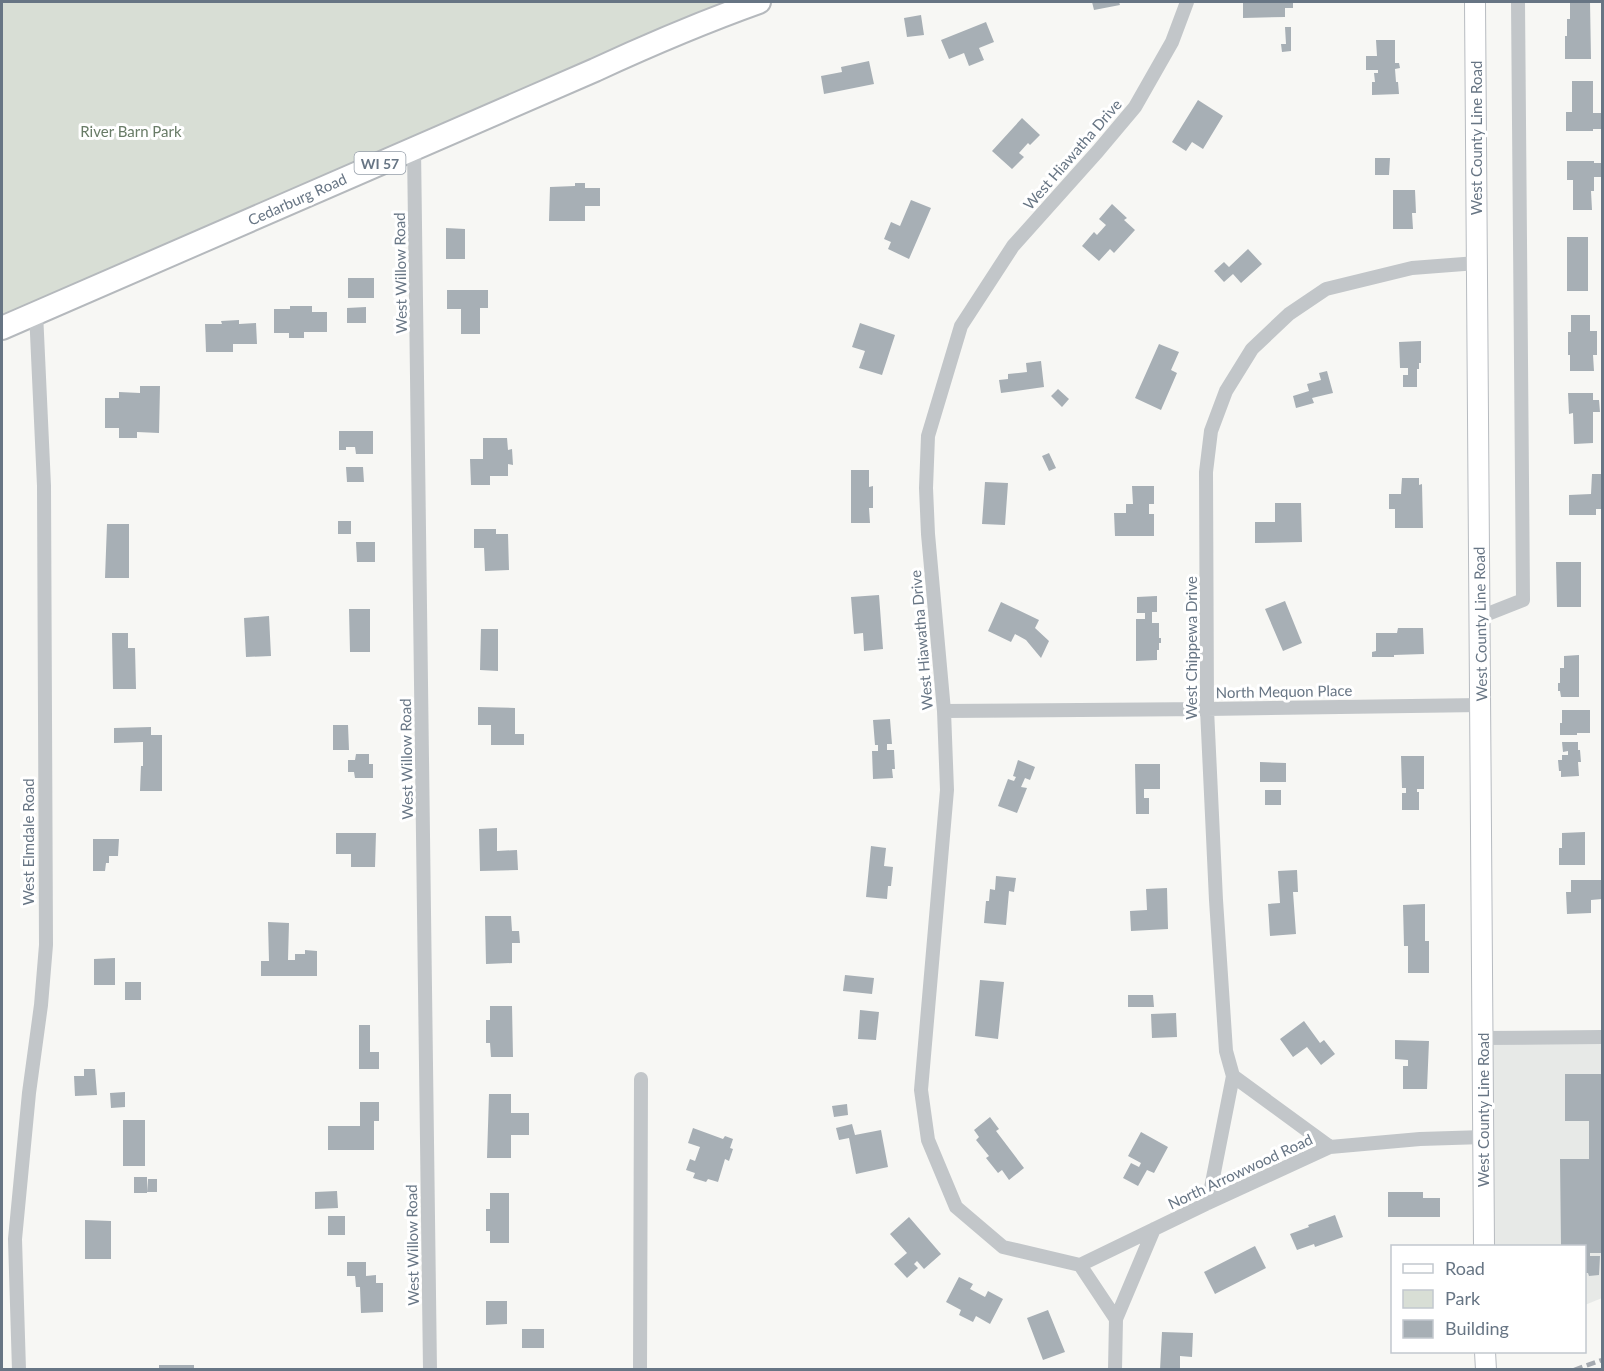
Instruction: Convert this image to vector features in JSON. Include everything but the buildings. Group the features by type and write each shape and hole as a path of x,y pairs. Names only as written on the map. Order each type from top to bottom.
{"main road":[{"name":"Cedarburg Road","path":"2,328 711,18 759,2"}],"street":[{"name":"West Hiawatha Drive","path":"1080,1265 1003,1247 956,1207 928,1140 921,1090 947,790 944,711 928,534 926,488 928,436 961,326 1013,246 1135,107 1172,42 1187,2"},
{"name":"West County Line Road","path":"1474,2 1484,1245"},
{"path":"1480,617 1523,600 1518,2"},
{"name":"West Willow Road","path":"414,148 430,1370"},
{"name":"West Chippewa Drive","path":"1208,1203 1233,1076 1226,1051 1207,709 1206,472 1211,431 1226,392 1252,349 1288,314 1326,289 1412,268 1477,263"},
{"name":"West Elmdale Road","path":"20,1370 15,1239 46,945 44,486 36,312"},
{"name":"North Mequon Place","path":"944,711 1481,705"},
{"path":"1483,1038 1602,1037"},
{"path":"1233,1076 1330,1147"},
{"path":"640,1370 641,1079"},
{"name":"North Arrowwood Road","path":"1154,1229 1330,1147 1420,1139 1484,1137"},
{"path":"1116,1319 1080,1265 1154,1229"},
{"path":"1115,1370 1116,1319 1154,1229"},
{"path":"1485,1353 1486,1370"}],"shaded area":[{"path":"1602,1037 1602,1298 1586,1305 1586,1245 1492,1245 1483,1038"}],"green space":[{"name":"River Barn Park","path":"2,2 761,2 2,328"}],"railway":[{"path":"1574,1370 1602,1360"}]}
